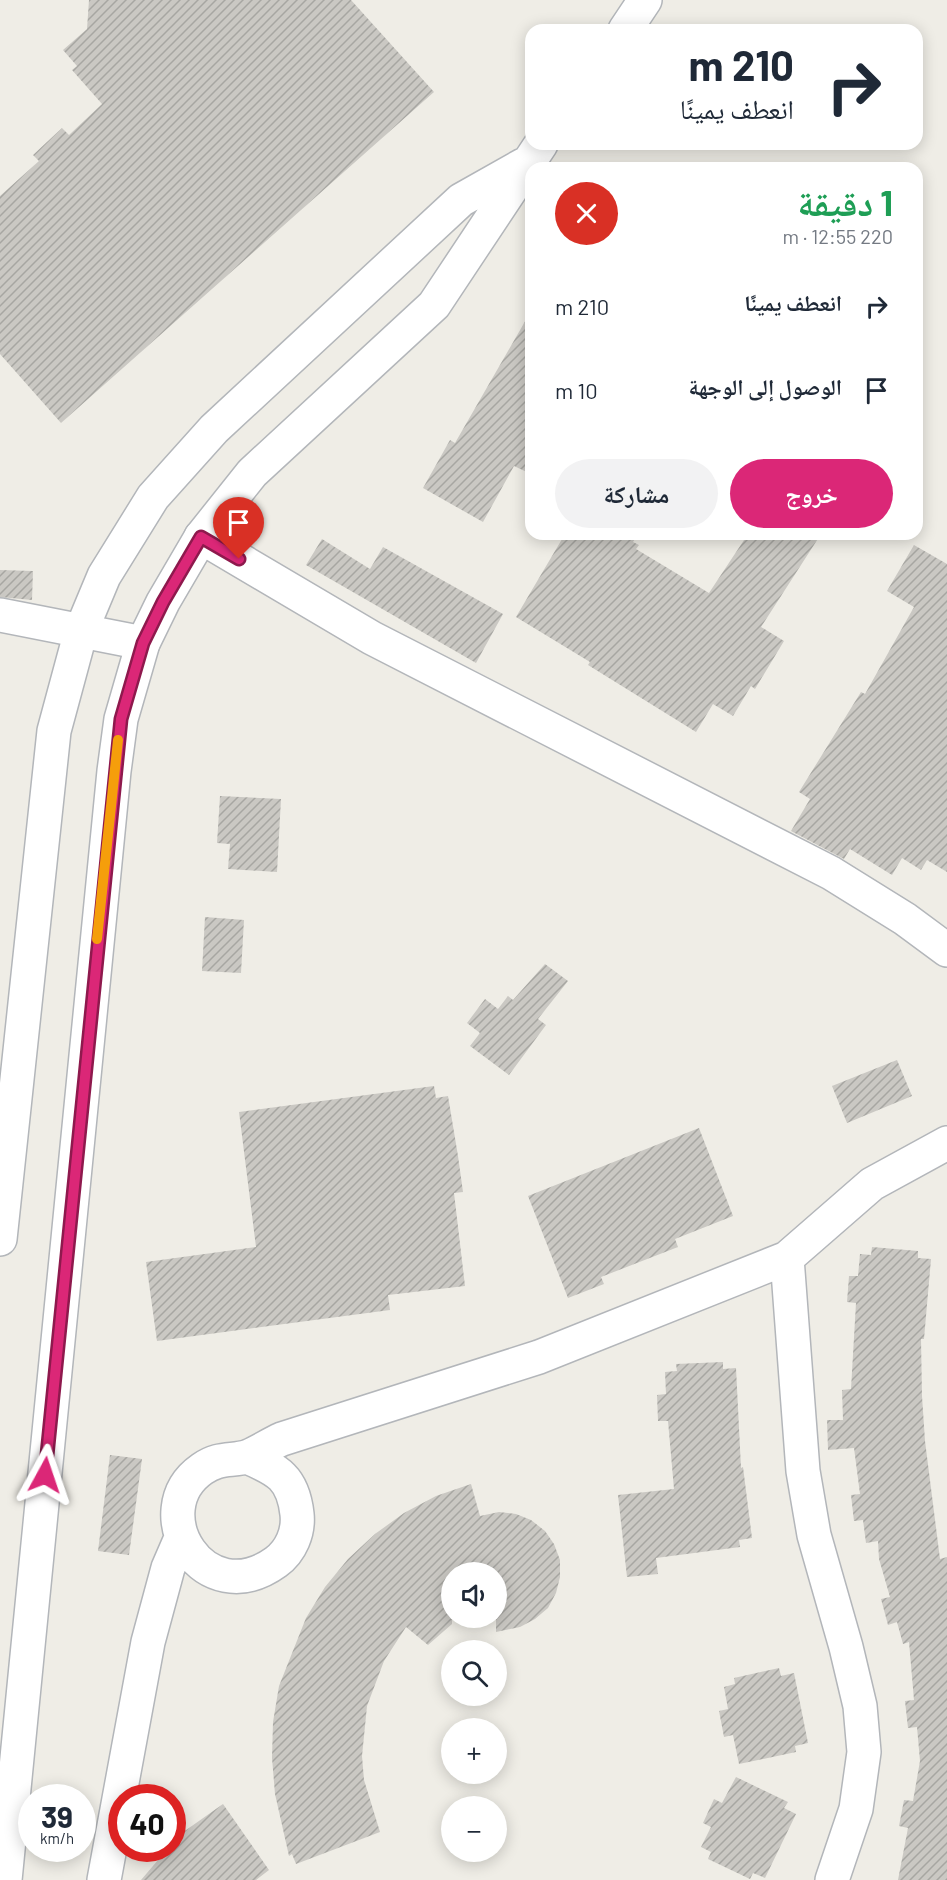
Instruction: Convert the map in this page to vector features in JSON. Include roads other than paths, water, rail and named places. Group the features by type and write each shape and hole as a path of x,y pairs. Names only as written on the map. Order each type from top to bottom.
{"street":[{"path":"629,24 645,0"},
{"path":"0,1239 54,731 81,631 104,576 153,497 214,429 461,200 534,153"},
{"path":"5,1880 113,783 121,719 143,643 163,602 201,537 252,473 434,305 525,167"},
{"path":"201,537 372,638 831,873 905,919 947,950"},
{"path":"0,615 143,643"},
{"path":"247,1457 276,1470 295,1495 298,1527 285,1556 259,1574 228,1577 199,1564 181,1538 177,1513 184,1489 200,1470 222,1458 247,1457 282,1439 539,1357 787,1258 872,1184 947,1143"},
{"path":"787,1258 803,1471 814,1535 846,1647 860,1706 864,1752 856,1809 832,1880"},
{"path":"104,1880 148,1642 168,1568 181,1538"}]}
